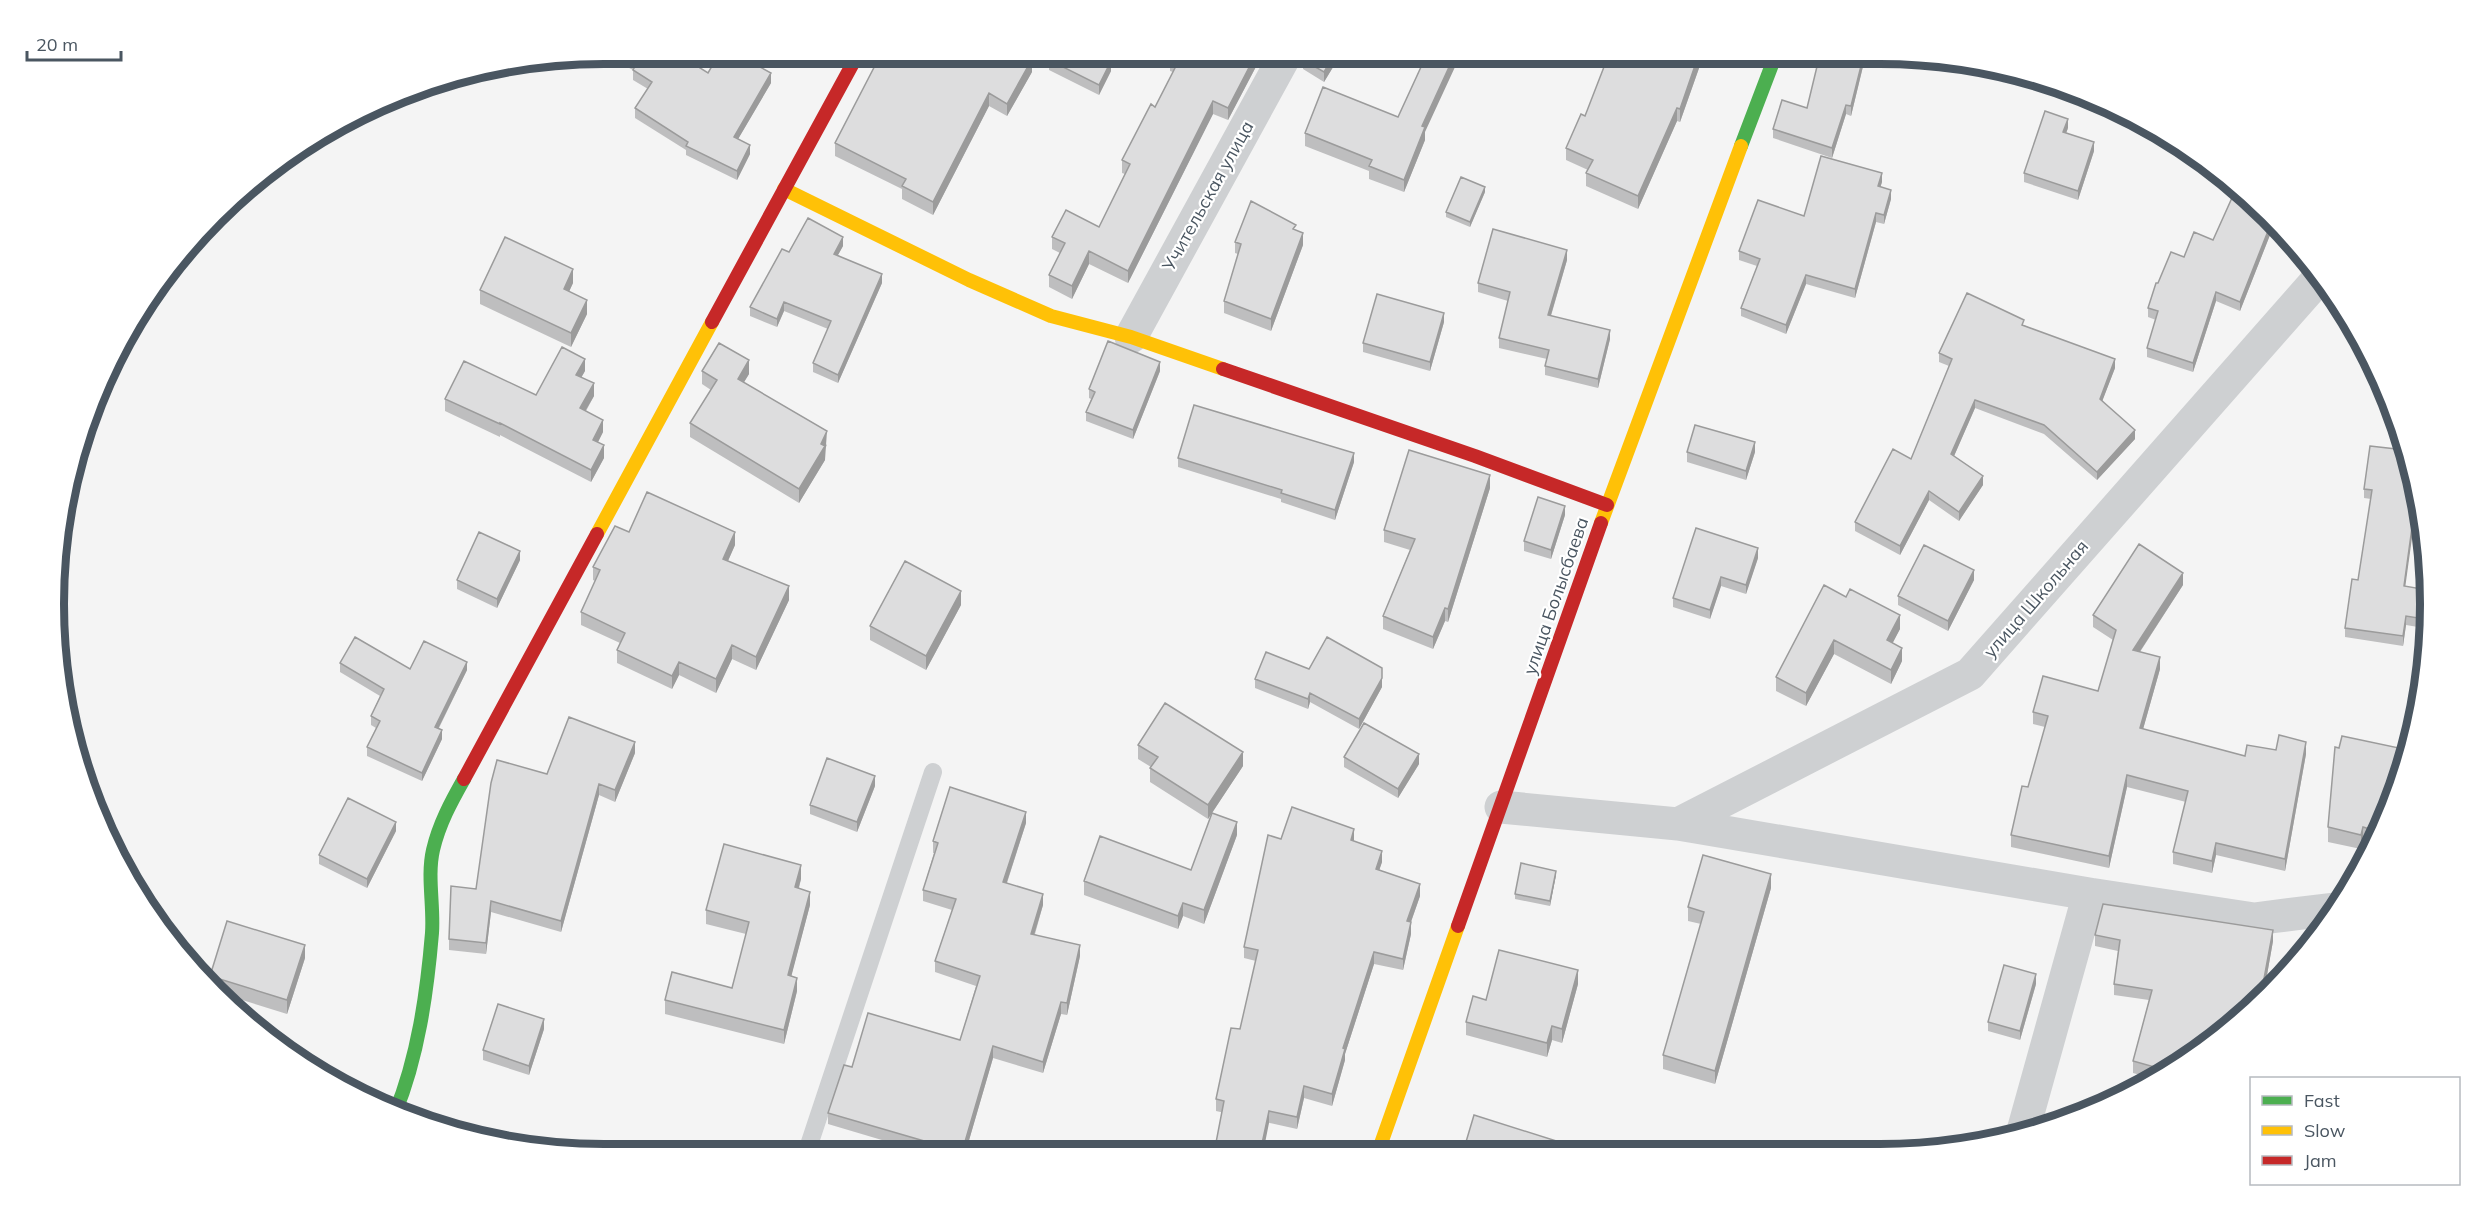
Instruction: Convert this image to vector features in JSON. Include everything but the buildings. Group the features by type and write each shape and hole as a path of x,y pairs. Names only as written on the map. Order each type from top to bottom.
{"street":[{"path":"398,1103 404,1091 425,997 432,931 432,853 440,823 853,64"},
{"name":"Учительская улица","path":"1131,338 1281,64"},
{"name":"улица Болысбаева","path":"1381,1144 1607,505 1772,64"},
{"path":"784,189 969,280 1051,316 1131,338 1475,456 1607,505"},
{"name":"улица Школьная","path":"1678,824 1970,674 2314,284"},
{"path":"1501,807 1678,824 2089,894 2254,919 2324,910"},
{"path":"2025,1124 2089,894"}],"lane":[{"path":"809,1144 933,771"}],"traffic: fast":[{"path":"1741,146 1772,64"},
{"path":"399,1103 410,1070 424,1002 432,933 431,860 433,850 442,822 464,779"}],"traffic: slow":[{"path":"1601,523 1741,146"},
{"path":"784,189 969,280 1051,316 1131,337 1223,369"},
{"path":"597,534 712,322"},
{"path":"1381,1144 1458,926"}],"traffic: jam":[{"path":"712,322 853,64"},
{"path":"1223,369 1475,456 1607,505"},
{"path":"1458,926 1601,523"},
{"path":"464,779 597,534"}]}
